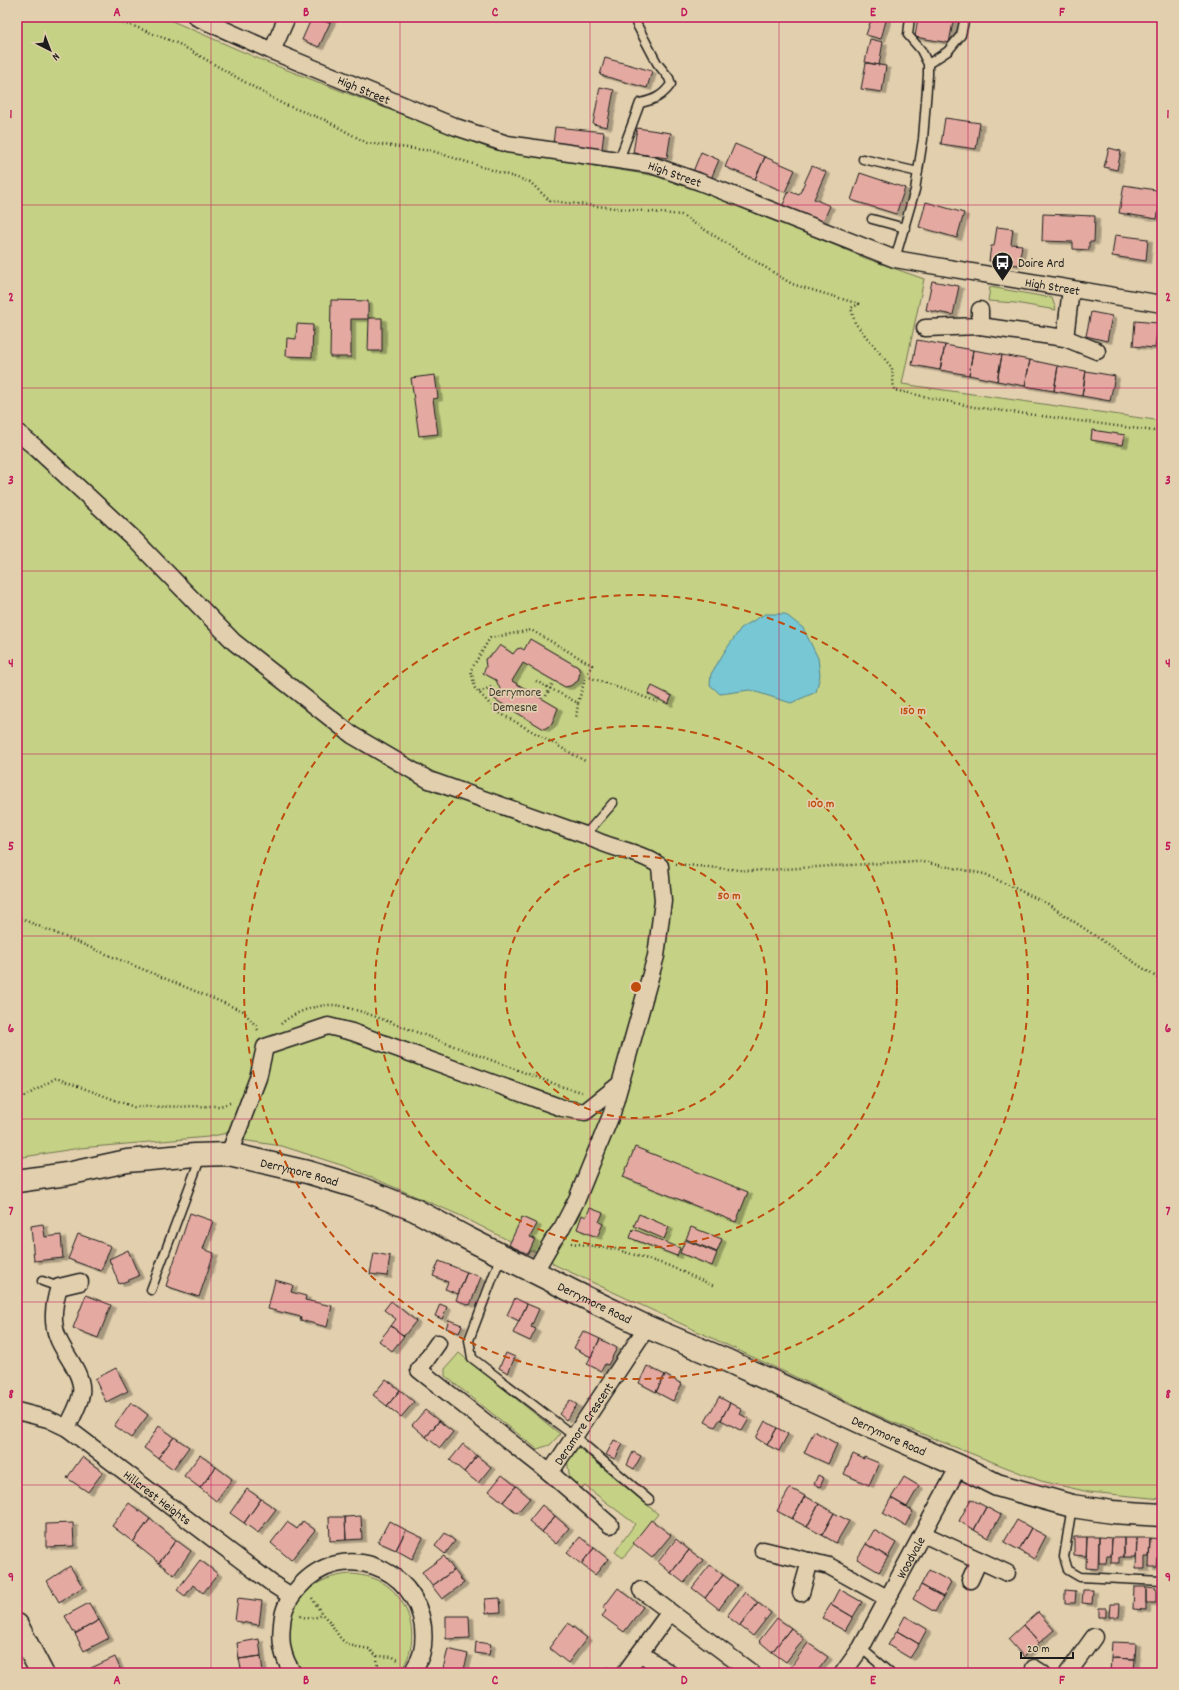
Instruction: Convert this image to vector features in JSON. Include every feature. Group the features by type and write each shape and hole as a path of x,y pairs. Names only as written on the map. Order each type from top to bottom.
{"main road":[{"name":"Derrymore Road","path":"17,1181 66,1174 127,1161 229,1154 307,1172 357,1187 415,1210 574,1292 647,1327 728,1360 893,1437 960,1466 997,1485 1072,1506 1112,1512 1162,1515"},
{"path":"17,1625 42,1673"}],"street":[{"name":"High Street","path":"196,17 272,51 456,127 507,144 652,165 700,182 896,259 1162,304"},
{"path":"272,51 287,17"},
{"path":"1065,338 1071,289"},
{"path":"980,310 980,326"},
{"path":"925,328 980,326 1065,338 1097,351"},
{"path":"17,432 134,539 234,642 352,735 429,780 585,835 597,842 651,860 660,866 663,901 656,956 612,1113 576,1199 562,1228 553,1240 535,1271"},
{"path":"229,1154 258,1078 263,1043 328,1026 352,1032 557,1106 585,1112 620,1084"},
{"path":"67,1428 82,1393 80,1380 57,1337 54,1321 55,1299 59,1287 80,1282"},
{"name":"Deramore Crescent","path":"610,1525 550,1472 647,1327"},
{"path":"438,1343 419,1370 550,1472"},
{"name":"Hillcrest Heights","path":"17,1411 48,1419 67,1428 274,1585 292,1597"},
{"name":"Woodvale","path":"843,1673 861,1648 960,1466"},
{"path":"922,1534 1007,1573"},
{"path":"763,1550 829,1566 887,1598"},
{"path":"970,1580 979,1560"},
{"path":"801,1593 810,1561"},
{"path":"293,1673 287,1665 280,1642 292,1597 307,1578 328,1566 351,1562 374,1565 395,1576 411,1592 421,1613 424,1636 420,1659 412,1672"},
{"path":"641,1590 752,1673"},
{"path":"624,1673 670,1612"},
{"path":"1068,1673 1094,1637"},
{"path":"640,1653 669,1673"}],"lane":[{"path":"896,259 915,190 918,172 923,139 928,64 921,50 908,35 910,17"},
{"path":"928,64 948,51 961,35 965,17"},
{"path":"619,160 640,103 659,97 671,84 669,78 657,63 636,24"},
{"path":"863,159 918,172"},
{"path":"872,219 905,228"},
{"path":"585,835 613,803"},
{"path":"151,1290 198,1164 197,1155"},
{"path":"502,1255 469,1340 472,1358 574,1436 649,1500"},
{"path":"42,1281 59,1287"},
{"path":"1072,1506 1064,1557 1068,1570 1080,1577 1162,1581"},
{"path":"861,1648 890,1673"}],"path":[{"path":"104,17 136,27 179,44 283,104 325,120 367,143 432,151 530,182 550,201 682,215 792,284 859,304 851,308 855,323 892,368 894,390 974,407 1162,432"},
{"path":"576,719 578,703 586,676 592,666 531,630 490,638 471,670 475,688 496,711 585,761"},
{"path":"586,676 658,702"},
{"path":"536,681 578,703"},
{"path":"546,696 553,683"},
{"path":"479,692 494,686"},
{"path":"660,866 678,864 750,871 917,861 985,874 1048,904 1162,981"},
{"path":"17,917 243,1011 256,1026 263,1043 288,1018 304,1011 335,1005 363,1012 563,1087 584,1092"},
{"path":"17,1102 56,1078 134,1107 220,1106 230,1103 239,1092 251,1096"},
{"path":"553,1240 616,1249 667,1265 714,1286"},
{"path":"292,1597 307,1619 316,1618 322,1614"},
{"path":"292,1597 314,1600 322,1614 329,1621 341,1639 348,1645 369,1649 377,1656 393,1657 412,1672"},
{"path":"377,1656 378,1673"}],"green space":[{"name":"Derrymore Demesne","path":"17,17 163,17 264,61 491,149 681,180 865,258 924,279 902,384 1162,421 1162,1499 1089,1492 1041,1481 952,1446 890,1421 553,1264 550,1257 536,1251 529,1251 459,1215 347,1167 282,1146 241,1140 240,1136 227,1133 208,1137 80,1148 17,1158"},
{"path":"990,287 1052,298 1056,310 1015,303 988,301"},
{"path":"459,1353 560,1434 550,1445 537,1449 445,1376 445,1369"},
{"path":"578,1447 658,1514 623,1558 615,1552 635,1524 585,1486 580,1489 570,1480 567,1459"},
{"path":"351,1574 361,1575 385,1584 397,1596 404,1606 409,1617 412,1640 406,1663 399,1673 300,1673 289,1648 289,1625 292,1613 305,1593 315,1585 338,1576"}],"water":[{"path":"765,614 785,614 803,628 818,658 820,675 816,692 791,703 750,690 720,694 710,685 711,674 741,628"}],"building":[{"path":"312,17 330,23 319,47 302,40"},
{"path":"314,17 332,17 330,23"},
{"path":"872,17 887,17 881,39 866,35"},
{"path":"918,17 954,17 949,43 915,37"},
{"path":"870,39 883,42 879,65 865,62"},
{"path":"605,58 652,71 647,88 600,75"},
{"path":"866,63 886,66 882,92 861,89"},
{"path":"600,87 614,90 607,127 593,124"},
{"path":"945,118 980,123 976,149 941,144"},
{"path":"555,127 604,132 602,149 553,144"},
{"path":"637,128 671,133 667,158 633,153"},
{"path":"735,144 765,157 755,179 725,167"},
{"path":"1109,148 1121,151 1117,170 1104,167"},
{"path":"701,152 719,160 710,181 692,174"},
{"path":"765,157 795,170 785,192 755,179"},
{"path":"812,166 826,172 814,199 830,206 822,224 782,207 789,191 799,195"},
{"path":"860,173 905,188 896,214 851,200"},
{"path":"1124,185 1162,191 1157,219 1119,213"},
{"path":"926,202 964,213 957,238 919,227"},
{"path":"1043,214 1095,216 1094,242 1089,242 1089,250 1073,249 1073,242 1042,241"},
{"path":"997,227 1013,229 1011,244 1022,245 1019,265 989,261 991,246 994,246"},
{"path":"1115,235 1148,239 1146,261 1112,256"},
{"path":"932,281 959,286 953,315 926,310"},
{"path":"331,300 368,301 368,319 351,319 351,357 330,357"},
{"path":"1091,312 1112,316 1107,341 1086,336"},
{"path":"369,318 382,318 382,351 368,351"},
{"path":"1135,321 1158,323 1155,348 1133,346"},
{"path":"297,324 313,325 312,357 286,356 287,338 296,339"},
{"path":"917,340 945,345 940,370 912,365"},
{"path":"945,345 973,350 969,375 940,370"},
{"path":"973,350 1002,355 997,381 969,375"},
{"path":"1002,355 1030,360 1025,386 997,381"},
{"path":"1030,360 1058,366 1054,391 1025,386"},
{"path":"1058,366 1086,371 1082,396 1054,391"},
{"path":"1086,371 1115,376 1110,401 1082,396"},
{"path":"435,375 438,398 433,399 438,434 419,436 411,378"},
{"path":"1092,430 1125,435 1123,445 1091,440"},
{"path":"530,639 578,667 580,672 578,681 565,687 523,663 512,681 558,708 552,724 544,729 494,699 500,689 496,680 483,673 486,667 485,659 494,653 500,645 513,654 517,649 521,648 524,650"},
{"path":"652,686 672,696 668,704 648,694"},
{"path":"635,1147 748,1192 736,1222 623,1177"},
{"path":"590,1208 603,1213 599,1222 603,1224 597,1237 577,1229 582,1215 586,1217"},
{"path":"190,1213 213,1221 203,1249 214,1253 199,1297 166,1286"},
{"path":"639,1214 669,1227 664,1239 634,1226"},
{"path":"522,1217 537,1224 530,1237 535,1239 528,1254 509,1245"},
{"path":"43,1224 45,1237 61,1235 63,1258 34,1261 31,1226"},
{"path":"691,1227 722,1239 717,1252 686,1239"},
{"path":"633,1229 680,1248 677,1256 630,1238"},
{"path":"78,1234 111,1246 101,1271 68,1259"},
{"path":"685,1240 717,1253 712,1266 680,1253"},
{"path":"128,1250 139,1276 119,1284 109,1259"},
{"path":"374,1253 390,1256 387,1276 370,1274"},
{"path":"439,1261 467,1272 458,1294 445,1289 448,1282 433,1276"},
{"path":"467,1272 481,1277 470,1305 456,1300"},
{"path":"275,1280 293,1285 291,1292 306,1296 305,1300 332,1306 327,1327 300,1320 301,1317 268,1309"},
{"path":"86,1295 111,1305 98,1338 73,1328"},
{"path":"515,1298 527,1304 519,1321 507,1315"},
{"path":"391,1301 416,1321 404,1336 391,1326 396,1319 384,1310"},
{"path":"440,1304 447,1307 442,1319 435,1316"},
{"path":"527,1304 539,1309 531,1327 536,1329 530,1341 513,1333"},
{"path":"449,1320 462,1325 459,1333 446,1328"},
{"path":"391,1326 404,1336 392,1351 379,1341"},
{"path":"583,1331 600,1339 591,1357 574,1348"},
{"path":"600,1339 617,1348 608,1365 605,1364 601,1371 587,1364"},
{"path":"506,1353 515,1357 508,1373 499,1368"},
{"path":"647,1366 665,1375 656,1392 639,1383"},
{"path":"116,1368 128,1391 106,1402 95,1379"},
{"path":"665,1375 682,1384 673,1401 656,1392"},
{"path":"386,1379 400,1390 387,1406 373,1395"},
{"path":"400,1390 414,1402 401,1417 387,1406"},
{"path":"719,1397 730,1403 721,1420 720,1419 715,1427 705,1422"},
{"path":"570,1400 577,1405 566,1420 559,1414"},
{"path":"131,1402 148,1415 131,1438 114,1426"},
{"path":"730,1403 742,1410 740,1414 749,1419 742,1431 721,1420"},
{"path":"425,1410 439,1421 426,1437 412,1425"},
{"path":"439,1421 453,1432 440,1448 426,1437"},
{"path":"765,1421 777,1428 767,1445 756,1438"},
{"path":"159,1426 174,1437 158,1458 144,1448"},
{"path":"777,1428 788,1434 779,1451 767,1445"},
{"path":"814,1431 837,1444 828,1464 804,1453"},
{"path":"174,1437 189,1447 173,1469 158,1458"},
{"path":"614,1440 623,1444 615,1459 606,1455"},
{"path":"463,1444 477,1456 464,1472 450,1460"},
{"path":"633,1452 641,1456 634,1469 627,1465"},
{"path":"853,1454 879,1463 869,1485 844,1474"},
{"path":"200,1455 216,1467 200,1488 184,1476"},
{"path":"477,1456 491,1467 478,1483 464,1472"},
{"path":"82,1457 103,1472 88,1492 67,1478"},
{"path":"216,1467 232,1479 216,1501 200,1488"},
{"path":"502,1475 516,1486 503,1502 489,1491"},
{"path":"818,1475 824,1478 820,1487 814,1484"},
{"path":"904,1477 919,1486 907,1507 891,1498"},
{"path":"516,1486 530,1498 517,1513 503,1502"},
{"path":"790,1488 805,1496 792,1519 777,1511"},
{"path":"247,1489 261,1499 244,1523 230,1513"},
{"path":"805,1496 819,1504 807,1527 792,1519"},
{"path":"891,1498 913,1511 905,1526 883,1513"},
{"path":"261,1499 276,1509 258,1533 244,1523"},
{"path":"971,1499 986,1507 974,1530 959,1521"},
{"path":"129,1503 150,1519 133,1542 112,1526"},
{"path":"819,1504 834,1513 822,1535 807,1527"},
{"path":"542,1505 555,1516 542,1532 529,1521"},
{"path":"986,1507 1001,1515 988,1538 974,1530"},
{"path":"834,1513 849,1521 836,1543 822,1535"},
{"path":"361,1516 362,1539 346,1540 345,1517"},
{"path":"555,1516 569,1528 556,1544 542,1532"},
{"path":"329,1517 345,1517 346,1540 330,1541"},
{"path":"150,1519 176,1540 159,1563 133,1542"},
{"path":"651,1520 671,1535 652,1558 633,1543"},
{"path":"1017,1520 1031,1528 1019,1550 1004,1542"},
{"path":"303,1521 315,1530 291,1560 271,1543 287,1522 297,1529"},
{"path":"389,1521 406,1530 396,1550 378,1542"},
{"path":"73,1523 74,1546 46,1547 46,1524"},
{"path":"1031,1528 1046,1536 1034,1559 1019,1550"},
{"path":"406,1530 423,1538 412,1559 396,1550"},
{"path":"874,1530 896,1543 888,1557 866,1544"},
{"path":"445,1533 455,1541 445,1554 435,1546"},
{"path":"580,1537 594,1548 581,1564 567,1553"},
{"path":"1074,1537 1087,1537 1086,1556 1074,1555"},
{"path":"1087,1537 1099,1537 1098,1569 1086,1568"},
{"path":"1099,1537 1112,1538 1111,1556 1107,1556 1106,1563 1099,1563"},
{"path":"1112,1538 1124,1538 1124,1557 1119,1557 1119,1563 1111,1563"},
{"path":"1124,1538 1137,1538 1136,1557 1124,1557"},
{"path":"1137,1538 1150,1538 1149,1557 1145,1557 1145,1569 1136,1569"},
{"path":"1150,1538 1162,1539 1161,1558 1158,1558 1157,1567 1149,1567"},
{"path":"676,1539 689,1550 671,1573 658,1562"},
{"path":"176,1540 191,1551 174,1575 159,1563"},
{"path":"866,1544 888,1557 879,1572 857,1559"},
{"path":"594,1548 608,1559 595,1575 581,1564"},
{"path":"689,1550 703,1560 684,1583 671,1573"},
{"path":"444,1556 454,1570 432,1586 422,1572"},
{"path":"200,1560 218,1574 203,1593 193,1585 185,1596 177,1590"},
{"path":"710,1565 723,1575 705,1598 692,1588"},
{"path":"70,1566 83,1587 59,1602 47,1581"},
{"path":"454,1570 464,1583 442,1599 432,1586"},
{"path":"929,1570 951,1582 943,1597 921,1585"},
{"path":"723,1575 737,1585 719,1609 705,1598"},
{"path":"921,1585 943,1597 935,1612 913,1599"},
{"path":"1134,1587 1146,1587 1146,1610 1133,1609"},
{"path":"1146,1587 1156,1588 1156,1603 1146,1603"},
{"path":"618,1588 643,1607 624,1632 602,1616 606,1611 603,1608"},
{"path":"839,1589 862,1602 853,1617 831,1604"},
{"path":"1065,1590 1076,1591 1075,1603 1065,1603"},
{"path":"1083,1590 1093,1590 1092,1604 1082,1603"},
{"path":"745,1592 758,1603 740,1626 727,1616"},
{"path":"238,1598 262,1601 259,1625 235,1621"},
{"path":"500,1598 501,1612 486,1613 485,1599"},
{"path":"89,1603 99,1620 75,1634 65,1616"},
{"path":"758,1603 771,1613 753,1636 740,1626"},
{"path":"831,1604 853,1617 845,1631 822,1618"},
{"path":"1110,1604 1120,1604 1119,1617 1109,1617"},
{"path":"1099,1608 1106,1608 1106,1617 1099,1617"},
{"path":"1038,1612 1054,1630 1039,1643 1023,1625"},
{"path":"446,1616 469,1616 470,1638 446,1639"},
{"path":"905,1616 927,1629 919,1644 897,1631"},
{"path":"777,1618 791,1628 772,1652 759,1641"},
{"path":"99,1620 109,1638 84,1651 75,1634"},
{"path":"568,1623 587,1638 568,1663 549,1648"},
{"path":"1023,1625 1039,1643 1024,1657 1008,1639"},
{"path":"791,1628 804,1639 786,1662 772,1652"},
{"path":"897,1631 919,1644 910,1658 888,1645"},
{"path":"259,1639 261,1656 239,1659 237,1643"},
{"path":"476,1642 491,1644 489,1655 475,1653"},
{"path":"1112,1642 1136,1643 1135,1659 1111,1658"},
{"path":"808,1643 828,1657 816,1673 799,1673 791,1667"},
{"path":"448,1649 468,1654 463,1673 442,1673"},
{"path":"261,1656 263,1673 242,1673 239,1659"},
{"path":"115,1657 122,1673 94,1673 91,1668"},
{"path":"1111,1658 1135,1659 1134,1673 1110,1673"},
{"path":"607,1667 615,1673 603,1673"}],"place":[{"name":"Doire Ard","path":"1003,282"}]}
